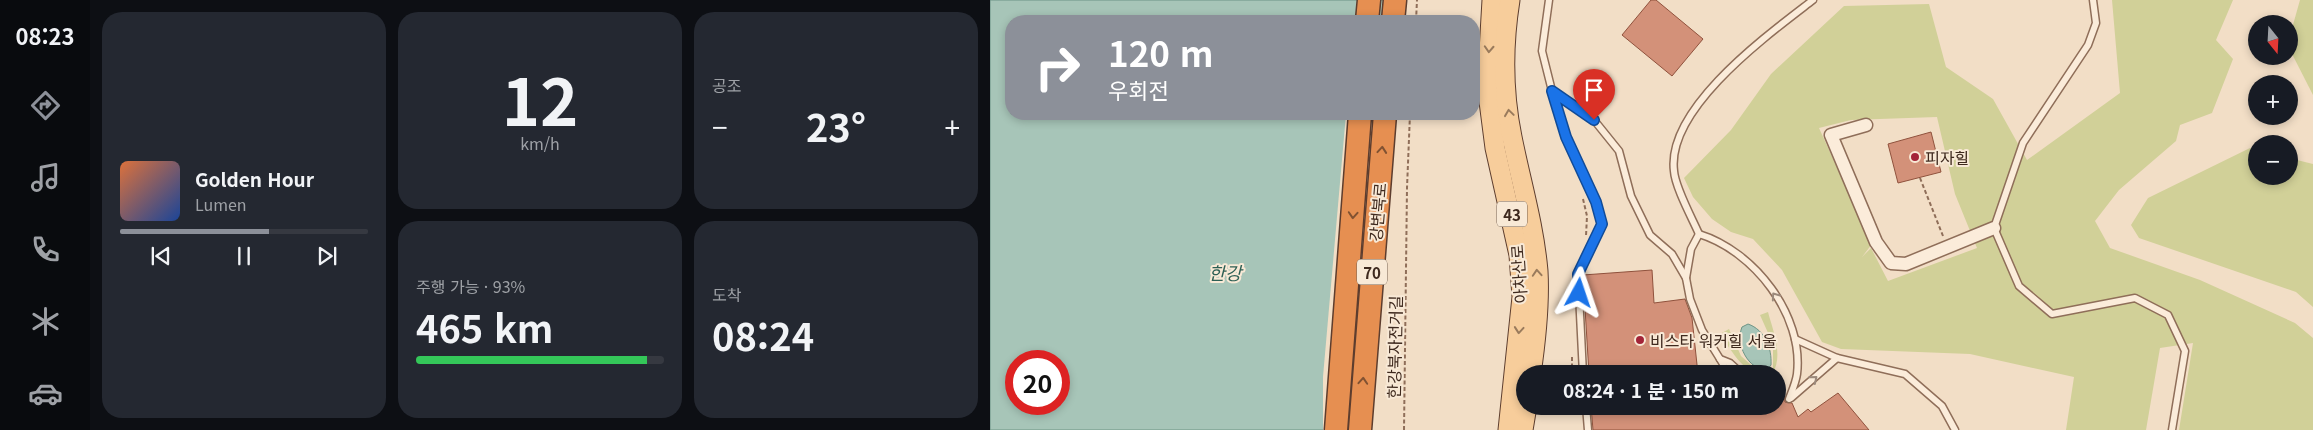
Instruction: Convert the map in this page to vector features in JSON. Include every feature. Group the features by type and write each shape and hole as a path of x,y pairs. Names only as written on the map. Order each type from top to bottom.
{"highway":[{"path":"1368,15 1369,0"},
{"path":"1394,15 1395,0"},
{"name":"강변북로","path":"1336,430 1360,120"},
{"name":"강변북로","path":"1360,430 1385,120"}],"main road":[{"name":"아차산로","path":"1492,0 1487,86 1494,148 1519,255 1522,297 1508,430"},
{"name":"아차산로","path":"1510,0 1507,17 1506,92 1512,136 1530,217 1538,272 1538,321 1532,365"},
{"path":"1523,430 1526,415"}],"street":[{"path":"1866,125 1832,135 1876,242 1891,263 1906,264 1994,228"}],"lane":[{"path":"1549,0 1542,51 1566,137 1596,202 1602,224 1578,274 1583,365"},
{"path":"1686,278 1691,249 1699,234 1674,171 1677,140 1695,106 1756,44 1813,0"},
{"path":"2093,0 2096,23 2088,45 2023,143 1994,228 2019,286 2052,314 2135,298 2168,315 2185,351 2172,430"},
{"path":"1552,91 1594,120 1619,151 1630,196 1650,235 1672,254 1686,278 1690,299 1702,330 1724,365"},
{"path":"1699,234 1717,240 1746,260 1782,305 1795,340 1797,376 1789,399 1837,358"},
{"path":"1795,340 1837,358 1905,374 1942,406 1955,430"},
{"path":"1720,359 1732,365"},
{"path":"1587,415 1588,430"}],"path":[{"path":"1416,15 1417,0"},
{"name":"한강북자전거길","path":"1404,430 1410,120"},
{"path":"1920,178 1947,247"},
{"path":"1582,191 1587,216 1585,241"},
{"path":"1572,352 1572,365"}],"shaded area":[{"path":"2112,0 2233,0 2216,40 2233,59 2212,113 2180,125 2176,141 2119,190 2095,221 2110,248 2200,280 2295,323 2313,338 2313,430 2179,430 2193,343 2160,348 2146,430 2066,430 2074,377 1970,354 1841,349 1822,342 1782,270 1753,239 1731,232 1712,219 1693,197 1684,178 1731,130 1771,74 1844,6 1929,4 1946,67 1993,99 2027,160 2120,93","holes":["1937,117 1955,194 1977,248 1888,281 1871,248 1862,257 1872,244 1819,128 1851,120"]},
{"path":"2300,0 2313,0 2313,95 2298,65 2298,15 2296,15"},
{"path":"2248,149 2248,185 2298,185 2298,160 2313,164 2313,307 2296,292 2139,238 2131,225 2148,198"},
{"path":"1768,312 1775,335 1777,351 1776,365 1773,365 1773,344 1760,315"},
{"path":"1729,329 1741,356 1751,365 1743,365 1720,334"}],"water":[{"name":"한강","path":"990,0 1399,0 1398,15 1005,15 1005,120 1391,120 1375,430 990,430"},
{"path":"1748,324 1763,335 1769,346 1771,365 1753,365 1749,361 1740,341 1742,327"}],"pier":[{"path":"1345,120 1393,120 1385,317 1377,430 1323,430 1323,377"}],"building":[{"path":"1651,0 1656,0 1703,39 1672,76 1622,35"},
{"path":"1931,132 1941,172 1898,183 1888,144"},
{"path":"1652,270 1654,303 1685,299 1692,318 1697,365 1588,365 1583,275"},
{"path":"1838,393 1869,430 1593,430 1592,415 1786,415 1786,402 1792,403 1798,417 1808,409 1811,412"}],"place":[{"name":"피자힐","path":"1915,157"},
{"name":"비스타 워커힐 서울","path":"1640,340"}],"route":[{"path":"1579,293 1578,274 1602,224 1596,202 1566,137 1552,91 1594,120"}]}
